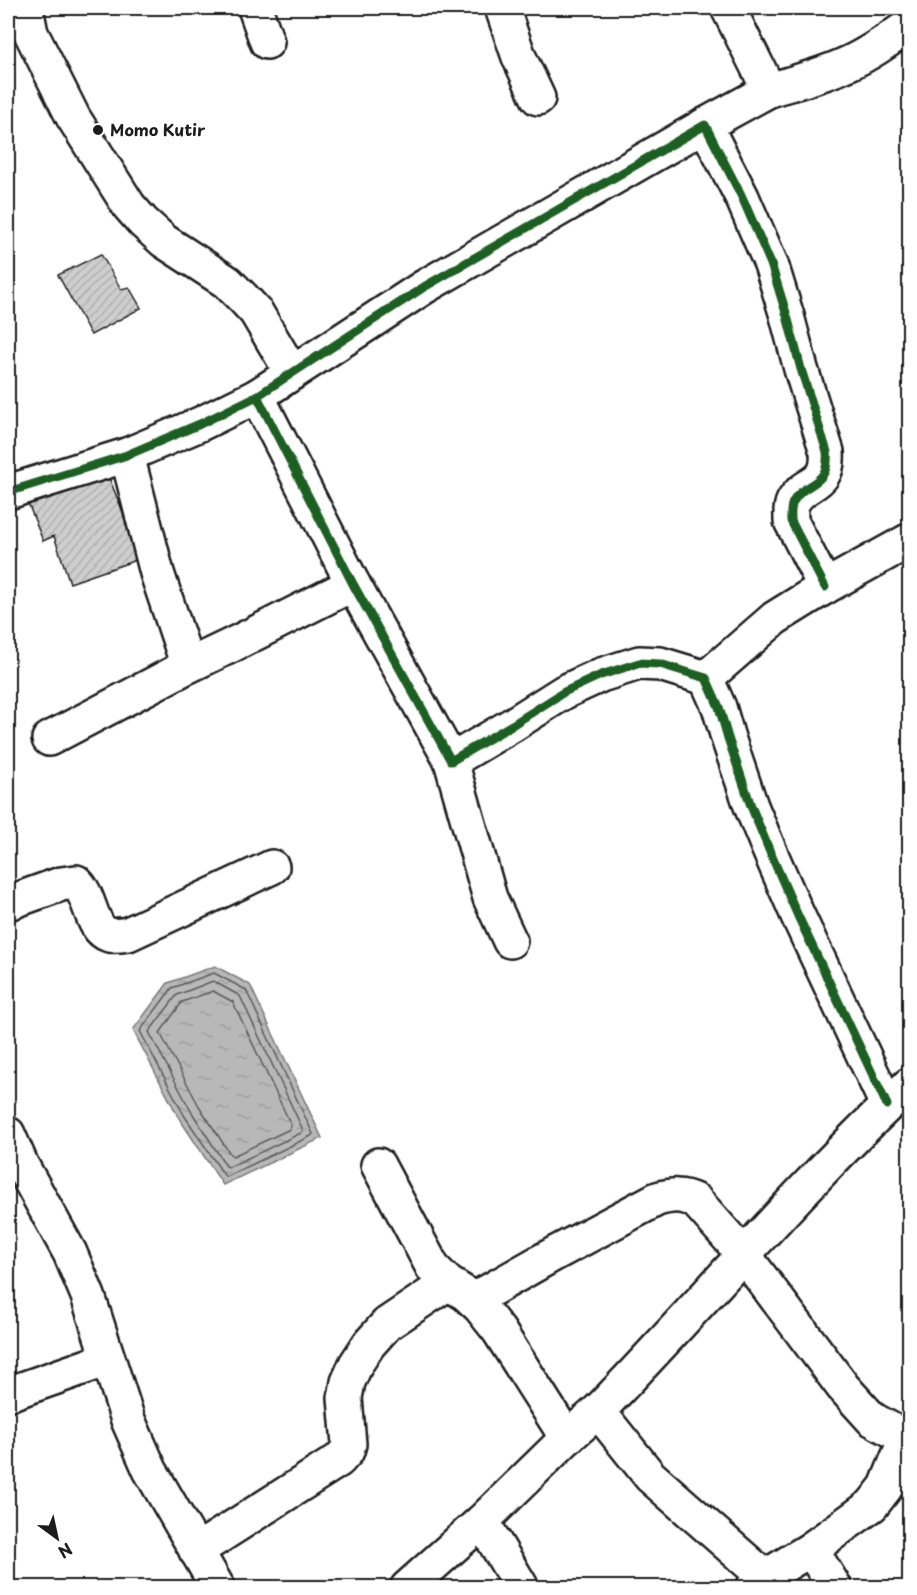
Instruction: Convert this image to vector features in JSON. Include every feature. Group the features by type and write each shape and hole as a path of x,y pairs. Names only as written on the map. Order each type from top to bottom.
{"street":[{"path":"26,8 32,33 73,117 129,206 164,241 227,282 243,298 256,312 292,373"},
{"path":"255,8 267,42"},
{"path":"502,8 519,57 538,98"},
{"path":"728,8 769,90"},
{"path":"8,492 127,455 200,424 256,396 424,287 705,125 769,90 818,76 851,63 909,25"},
{"path":"705,125 742,197 771,264 826,453 825,471 819,481 800,493 793,500 791,509 791,521 825,587"},
{"path":"256,396 353,584 451,761 490,898 510,941"},
{"path":"127,455 157,573 188,666"},
{"path":"706,678 774,618 909,540"},
{"path":"50,740 188,666 353,584"},
{"path":"407,1587 482,1521 598,1411 809,1185 898,1095 813,948 751,806 719,707 706,678 660,664 639,663 611,672 564,692 451,761"},
{"path":"8,903 61,884 76,882 83,890 98,927 107,934 128,934 272,867"},
{"path":"8,1134 22,1166 70,1253 88,1296 128,1420 150,1470 218,1587"},
{"path":"378,1165 433,1268 480,1306 500,1331 567,1438"},
{"path":"196,1551 339,1460 347,1451 349,1444 345,1398 348,1382 369,1344 387,1324 460,1291 554,1254 657,1199 668,1196 687,1196 696,1201 744,1255 843,1388 872,1419 908,1436 886,1487 872,1505 763,1584 650,1476 598,1411"},
{"path":"8,1394 108,1359"},
{"path":"482,1521 522,1587"},
{"path":"811,1549 835,1587"}],"water":[{"path":"215,966 250,985 322,1138 223,1185 179,1118 133,1030 168,983"}],"building":[{"path":"101,254 121,289 129,287 141,308 91,335 58,275"},
{"path":"107,473 142,558 70,583 54,536 43,541 26,498"}],"cycle path":[{"path":"8,492 127,455 200,424 257,396 424,287 705,125 742,197 771,264 827,452 824,472 820,478 798,495 791,507 791,521 825,587"},
{"path":"257,396 353,584 451,761 564,692 601,675 639,663 660,664 706,678 719,707 751,806 770,852 887,1105"}],"place":[{"name":"Momo Kutir","path":"98,130"}]}
